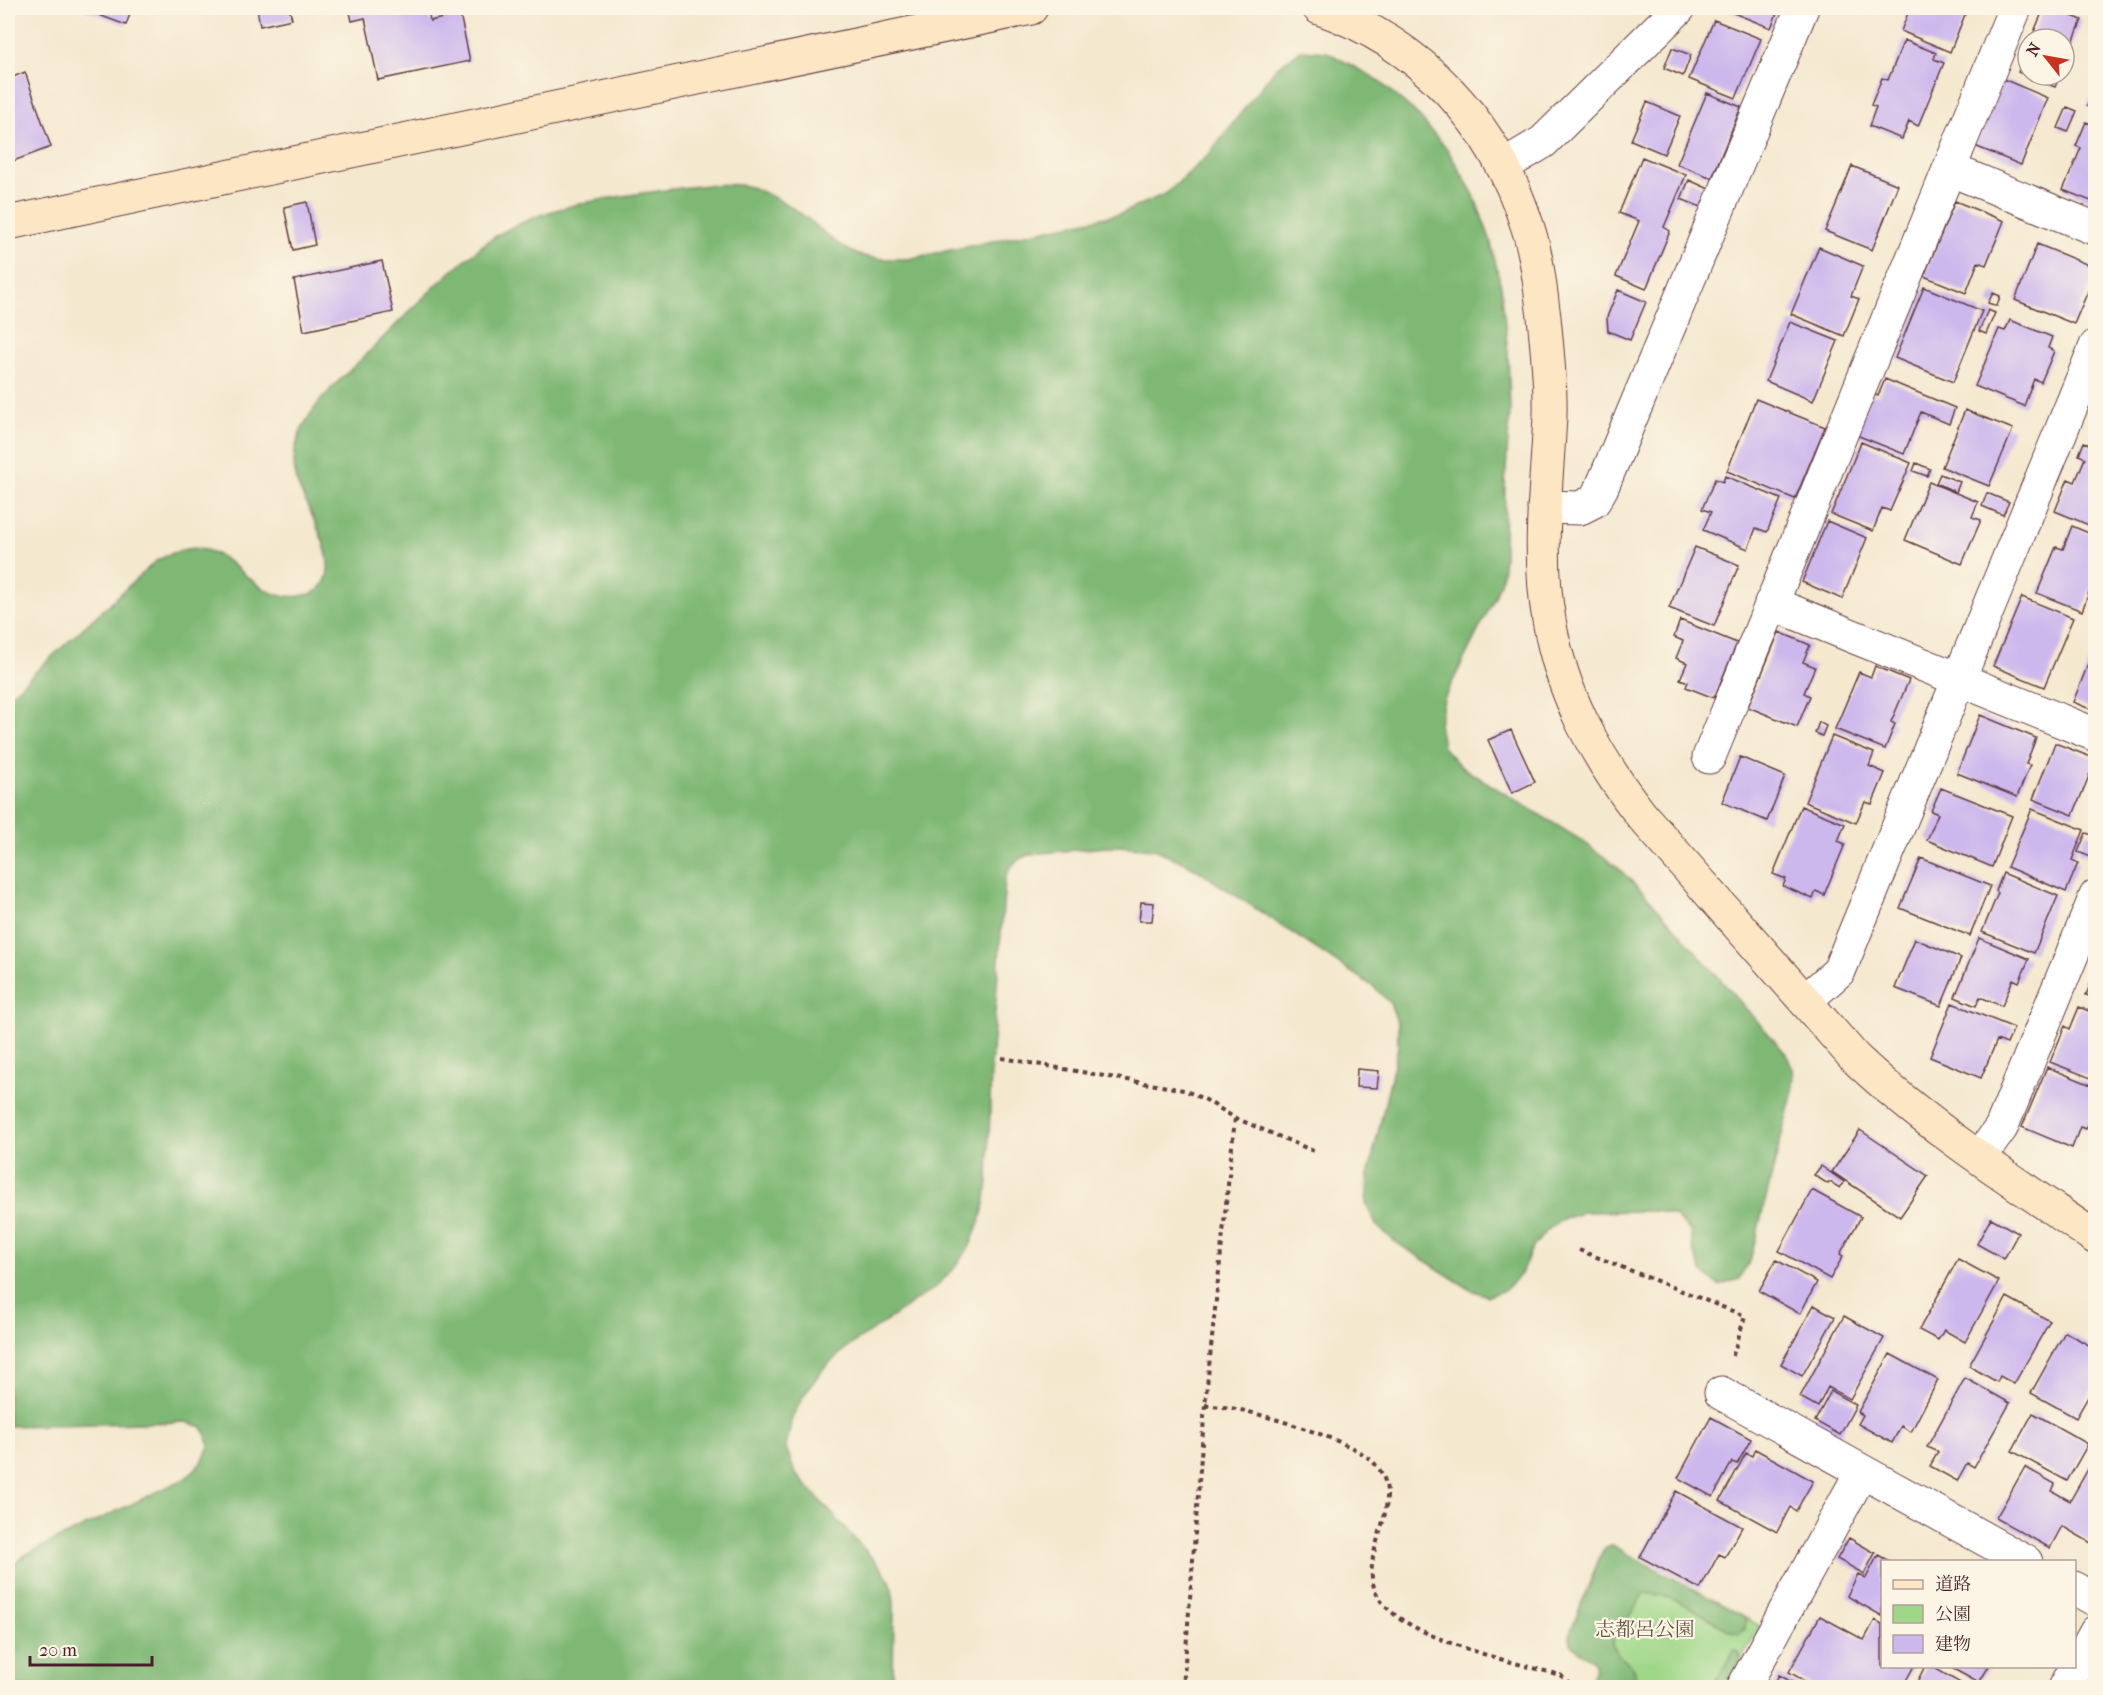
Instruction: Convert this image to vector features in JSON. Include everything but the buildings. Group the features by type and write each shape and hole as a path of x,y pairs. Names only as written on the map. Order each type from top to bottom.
{"street":[{"path":"8,223 1031,8"},
{"path":"1319,8 1347,18 1397,46 1442,82 1479,126 1509,176 1528,227 1539,280 1547,350 1550,413 1544,507 1544,575 1549,619 1558,662 1569,693 1592,744 1615,781 1642,816 1855,1058 1893,1094 2096,1239"},
{"path":"1503,166 1543,142 1679,8"},
{"path":"1544,507 1580,508 1594,501 1602,487 1802,8"},
{"path":"1709,757 2015,8"},
{"path":"1949,169 2096,229"},
{"path":"1805,1001 1839,971 2096,346"},
{"path":"1771,603 2096,735"},
{"path":"1980,1157 2001,1128 2096,896"},
{"path":"1721,1394 2022,1560"},
{"path":"1743,1688 1862,1471"},
{"path":"2076,1589 2096,1600"},
{"path":"2065,1688 2096,1632"}],"path":[{"path":"1002,1058 1161,1084 1184,1090 1206,1100 1235,1118 1316,1152"},
{"path":"1183,1688 1205,1405 1235,1118"},
{"path":"1579,1250 1745,1316 1732,1359"},
{"path":"1205,1405 1240,1409 1316,1433 1346,1445 1375,1463 1384,1478 1388,1497 1371,1570 1373,1585 1379,1599 1389,1611 1401,1620 1447,1641 1560,1676 1567,1680 1571,1688"}],"green space":[{"path":"1301,50 1327,52 1375,78 1414,111 1447,149 1473,193 1490,239 1501,287 1508,353 1510,412 1502,577 1495,597 1444,699 1439,724 1443,747 1460,766 1581,840 1616,866 1645,894 1787,1055 1794,1074 1792,1095 1750,1261 1739,1279 1719,1286 1702,1272 1693,1250 1690,1231 1675,1216 1656,1211 1583,1212 1563,1219 1545,1232 1531,1250 1521,1274 1505,1290 1488,1296 1471,1290 1394,1241 1376,1225 1366,1203 1368,1176 1398,1047 1398,1024 1390,1003 1374,987 1193,867 1155,849 1117,846 1031,854 1014,863 1005,880 991,1065 988,1184 982,1215 970,1246 952,1271 933,1289 845,1349 822,1370 804,1395 792,1418 786,1448 796,1474 883,1570 891,1583 894,1601 893,1687 8,1687 8,1570 25,1555 186,1478 202,1462 210,1444 202,1427 186,1422 8,1426 8,697 156,561 178,551 195,548 214,553 259,586 284,596 311,594 323,585 328,572 323,540 296,479 294,459 297,441 305,423 328,392 434,287 488,242 520,223 540,215 602,199 699,186 747,186 785,203 851,251 872,258 908,259 1120,214 1167,193 1209,154 1276,68"},
{"name":"志都呂公園","path":"1611,1545 1760,1626 1726,1687 1589,1687 1595,1664 1571,1644 1570,1633 1602,1552"},
{"path":"1611,1545 1740,1614 1746,1620 1745,1629 1739,1634 1732,1632 1676,1600 1653,1594 1643,1595 1614,1637 1612,1644 1619,1656 1633,1666 1635,1677 1632,1687 1589,1687 1595,1664 1571,1644 1570,1633 1602,1552"},
{"path":"1734,1650 1739,1652 1740,1661 1734,1674 1726,1687 1712,1688"}]}
